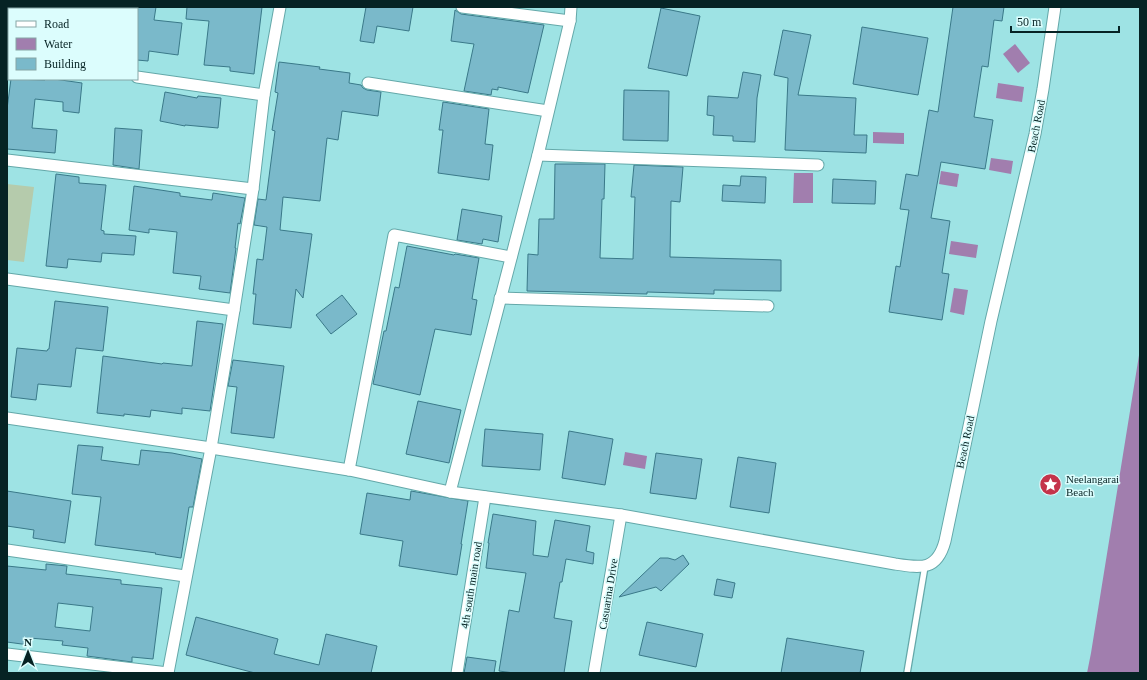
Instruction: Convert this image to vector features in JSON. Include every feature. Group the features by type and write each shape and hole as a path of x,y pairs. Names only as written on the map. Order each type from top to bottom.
{"street":[{"path":"7,654 168,673 185,576 211,448 253,189 264,95 280,7"},
{"path":"462,7 570,21"},
{"path":"450,492 538,155 570,21 571,7"},
{"name":"Beach Road","path":"925,566 930,565 937,559 945,541 990,329 1035,134 1055,7"},
{"path":"138,77 264,95"},
{"path":"368,83 548,111"},
{"path":"538,155 818,165"},
{"path":"7,160 253,189"},
{"path":"349,470 394,235 511,257"},
{"path":"7,279 234,310"},
{"path":"500,298 768,306"},
{"path":"7,418 349,470 450,492 621,515 895,564 925,566"},
{"name":"4th south main road","path":"457,673 485,497"},
{"name":"Casuarina Drive","path":"594,673 621,515"},
{"path":"7,550 185,576"}],"lane":[{"path":"907,673 925,566"}],"green space":[{"path":"7,184 34,187 24,262 7,260"}],"water":[{"path":"1015,44 1030,63 1018,73 1003,54"},
{"path":"998,83 1024,87 1022,102 996,98"},
{"path":"873,132 904,133 904,144 873,143"},
{"path":"991,158 1013,161 1011,174 989,170"},
{"path":"941,171 959,174 957,187 939,184"},
{"path":"794,173 813,173 813,203 793,203"},
{"path":"951,241 978,245 976,258 949,254"},
{"path":"954,288 968,290 964,315 950,312"},
{"path":"1140,349 1140,673 1087,673 1091,653"},
{"path":"625,452 647,456 645,469 623,465"}],"building":[{"path":"156,7 154,20 182,23 178,55 149,51 148,61 138,60 137,8"},
{"path":"187,7 262,7 254,74 230,71 230,67 204,65 209,21 186,19"},
{"path":"366,7 413,7 409,31 377,26 374,43 360,41"},
{"path":"953,7 1004,7 1002,21 994,20 988,67 982,66 974,117 993,120 985,169 941,162 931,218 950,221 942,273 949,274 942,320 889,312 896,266 900,267 909,210 900,209 906,174 918,176 929,110 938,112"},
{"path":"661,8 700,16 687,76 648,68"},
{"path":"455,10 461,14 544,25 528,93 498,87 498,90 492,89 491,95 464,91 474,44 451,41"},
{"path":"862,27 928,38 918,95 853,84"},
{"path":"783,30 811,35 798,95 856,98 854,135 867,135 866,153 785,150 788,78 774,75"},
{"path":"279,62 320,67 319,69 350,73 349,83 361,85 367,90 381,92 378,116 342,111 338,140 327,138 320,201 283,197 280,230 312,234 303,298 296,289 291,328 253,324 256,294 253,294 257,259 263,260 267,227 254,225 258,199 266,200 275,131 272,130 278,93 275,92"},
{"path":"743,72 761,75 757,98 755,142 733,141 733,136 713,135 714,116 707,115 708,96 738,98"},
{"path":"11,80 61,80 82,83 79,113 63,111 63,102 35,99 32,128 57,130 55,153 7,149 7,109"},
{"path":"624,90 669,91 668,141 623,140"},
{"path":"165,92 197,98 198,96 221,98 218,128 185,126 160,121"},
{"path":"443,102 489,109 485,144 493,145 489,180 438,173 443,130 439,130"},
{"path":"115,128 142,130 139,169 113,165"},
{"path":"555,164 605,164 600,258 633,259 635,197 631,197 634,165 683,167 680,202 671,201 670,257 781,260 781,291 714,290 714,294 647,292 647,294 527,291 528,254 538,255 539,219 554,219"},
{"path":"56,174 79,177 79,183 106,185 101,230 104,231 104,234 136,236 134,255 102,253 101,262 68,259 67,268 46,266"},
{"path":"741,176 766,177 765,203 722,201 723,185 740,186"},
{"path":"833,179 876,181 875,204 832,203"},
{"path":"134,186 180,193 180,196 212,200 213,193 245,198 240,224 238,223 230,293 199,289 201,276 173,273 177,232 149,229 149,233 129,230"},
{"path":"462,209 502,216 498,242 483,239 482,244 457,240"},
{"path":"407,246 479,258 472,299 477,300 471,335 435,329 420,395 373,384 395,287 399,288"},
{"path":"342,295 357,314 331,334 316,315"},
{"path":"55,301 108,307 103,351 76,348 71,387 38,384 36,400 11,397 17,348 47,351 49,349"},
{"path":"197,321 223,324 210,411 182,408 182,414 151,410 150,417 97,413 103,356 162,364 192,366"},
{"path":"233,360 284,366 274,438 231,433 237,387 228,386"},
{"path":"418,401 461,410 449,463 406,454"},
{"path":"485,429 543,434 540,470 482,466"},
{"path":"569,431 613,439 605,485 562,478"},
{"path":"78,445 103,447 101,460 139,465 141,450 172,453 202,459 193,507 189,507 181,558 155,554 156,553 95,545 101,497 72,494"},
{"path":"656,453 702,459 696,499 650,493"},
{"path":"738,457 776,463 769,513 730,507"},
{"path":"7,491 71,501 65,543 33,538 34,530 7,526"},
{"path":"411,491 468,501 457,575 399,566 403,541 360,534 367,493 410,500"},
{"path":"493,514 536,521 533,555 548,557 555,520 590,526 586,551 594,553 593,564 566,559 562,582 560,582 554,618 572,621 564,673 514,673 499,671 509,610 519,612 526,573 486,568 488,543"},
{"path":"683,555 689,564 661,591 656,587 619,597 660,558 675,560"},
{"path":"46,564 67,566 66,574 121,580 121,584 162,588 153,659 132,657 132,662 87,656 88,648 62,645 63,641 30,638 29,645 7,642 7,566 46,570","holes":["58,603 93,607 90,631 55,627"]},
{"path":"717,579 735,583 732,598 714,595"},
{"path":"196,617 278,639 274,654 319,665 326,634 377,646 371,673 255,673 186,655"},
{"path":"647,622 703,634 696,667 639,655"},
{"path":"787,638 864,651 860,673 781,673"},
{"path":"467,657 496,661 494,673 464,673"}],"place":[{"name":"Neelangarai Beach","path":"1051,485"}]}
